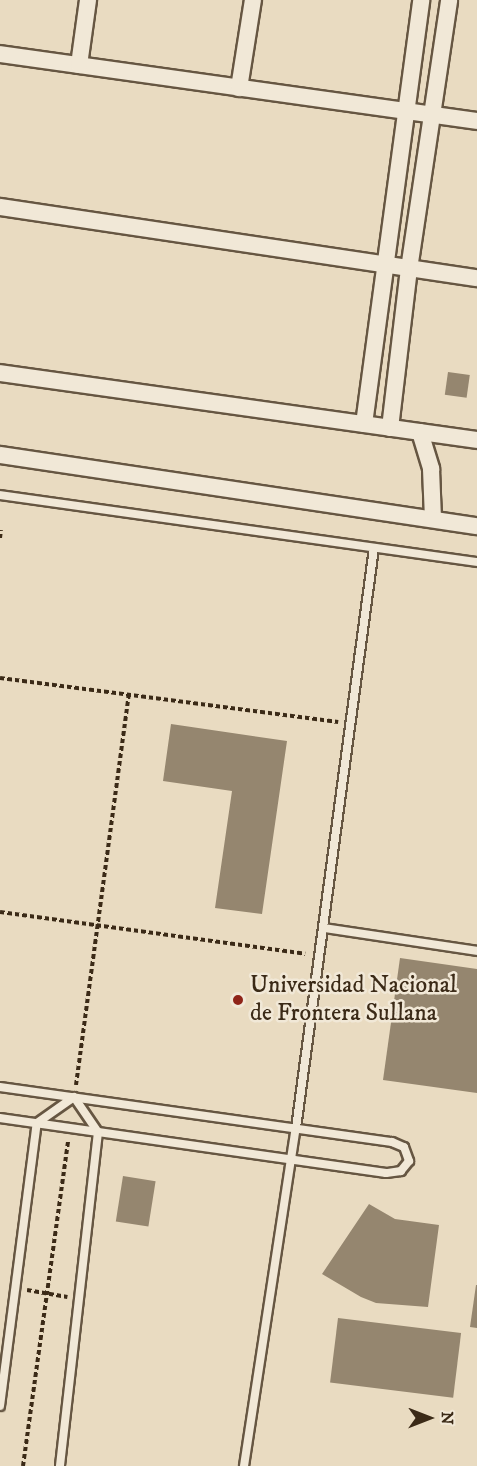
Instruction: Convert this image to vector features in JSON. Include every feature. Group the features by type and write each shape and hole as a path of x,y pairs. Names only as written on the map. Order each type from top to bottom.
{"street":[{"path":"79,65 88,0"},
{"path":"239,88 253,0"},
{"path":"363,424 421,0"},
{"path":"390,428 410,269 449,0"},
{"path":"0,54 477,121"},
{"path":"0,207 477,278"},
{"path":"0,373 477,440"},
{"path":"420,432 431,469 433,519"},
{"path":"0,455 477,525"}],"lane":[{"path":"0,495 477,562"},
{"path":"244,1466 296,1128 374,548"},
{"path":"324,928 477,951"},
{"path":"0,1087 392,1142 404,1147 409,1161 401,1171 386,1173 0,1118"},
{"path":"0,1406 37,1123 74,1097"},
{"path":"60,1466 98,1132 74,1097"}],"path":[{"path":"0,538 1,530"},
{"path":"0,678 351,724"},
{"path":"74,1097 129,695"},
{"path":"0,912 320,956"},
{"path":"23,1466 69,1128"},
{"path":"16,1288 79,1299"}],"building":[{"path":"448,372 470,375 467,398 445,395"},
{"path":"171,724 287,741 262,914 215,908 232,791 163,781"},
{"path":"400,958 477,969 477,1093 383,1080"},
{"path":"123,1176 156,1181 148,1227 116,1221"},
{"path":"369,1204 395,1219 439,1225 428,1307 376,1303 361,1297 322,1274"},
{"path":"477,1285 477,1328 470,1327"},
{"path":"338,1318 461,1333 453,1398 330,1383"}],"place":[{"name":"Universidad Nacional de Frontera Sullana","path":"238,1000"}]}
